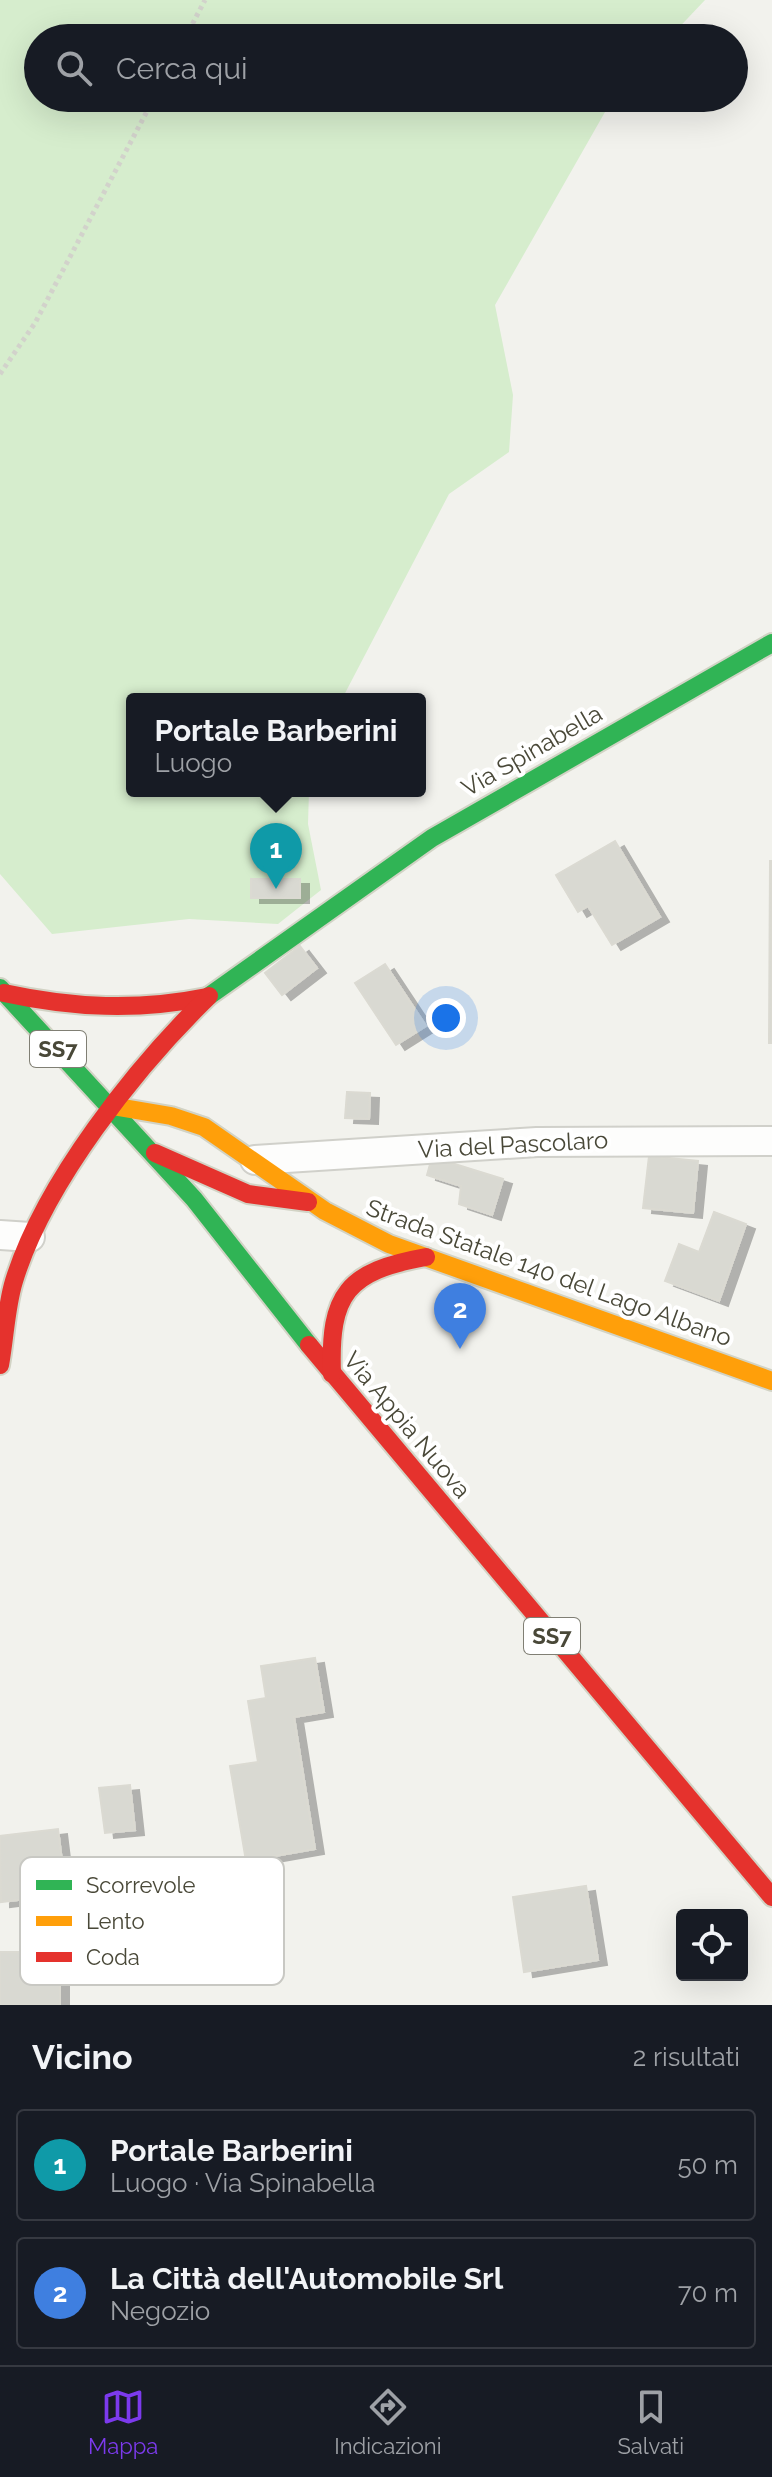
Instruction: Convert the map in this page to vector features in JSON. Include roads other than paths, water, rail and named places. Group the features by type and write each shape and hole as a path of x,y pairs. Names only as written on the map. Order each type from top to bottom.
{"main road":[{"name":"Via Spinabella","path":"0,1365 14,1282 30,1237 49,1200 112,1106 207,997 317,915 432,838 772,643"},
{"name":"Via Spinabella","path":"2,991 55,1004 112,1009 159,1007 207,997"},
{"name":"Via Appia Nuova","path":"2,991 153,1152 332,1374 772,1897"},
{"name":"Strada Statale 140 del Lago Albano","path":"112,1106 186,1120 220,1136 313,1203 361,1231 772,1381"},
{"path":"153,1152 210,1180 248,1194 313,1203"},
{"path":"332,1374 331,1324 336,1302 348,1285 382,1265 426,1257"}],"street":[{"name":"Via del Pascolaro","path":"255,1160 537,1142 772,1141"},
{"path":"0,1235 30,1237"}],"place":[{"name":"Portale Barberini","path":"276,889"},
{"name":"La Città dell'Automobile Srl","path":"460,1349"}]}
